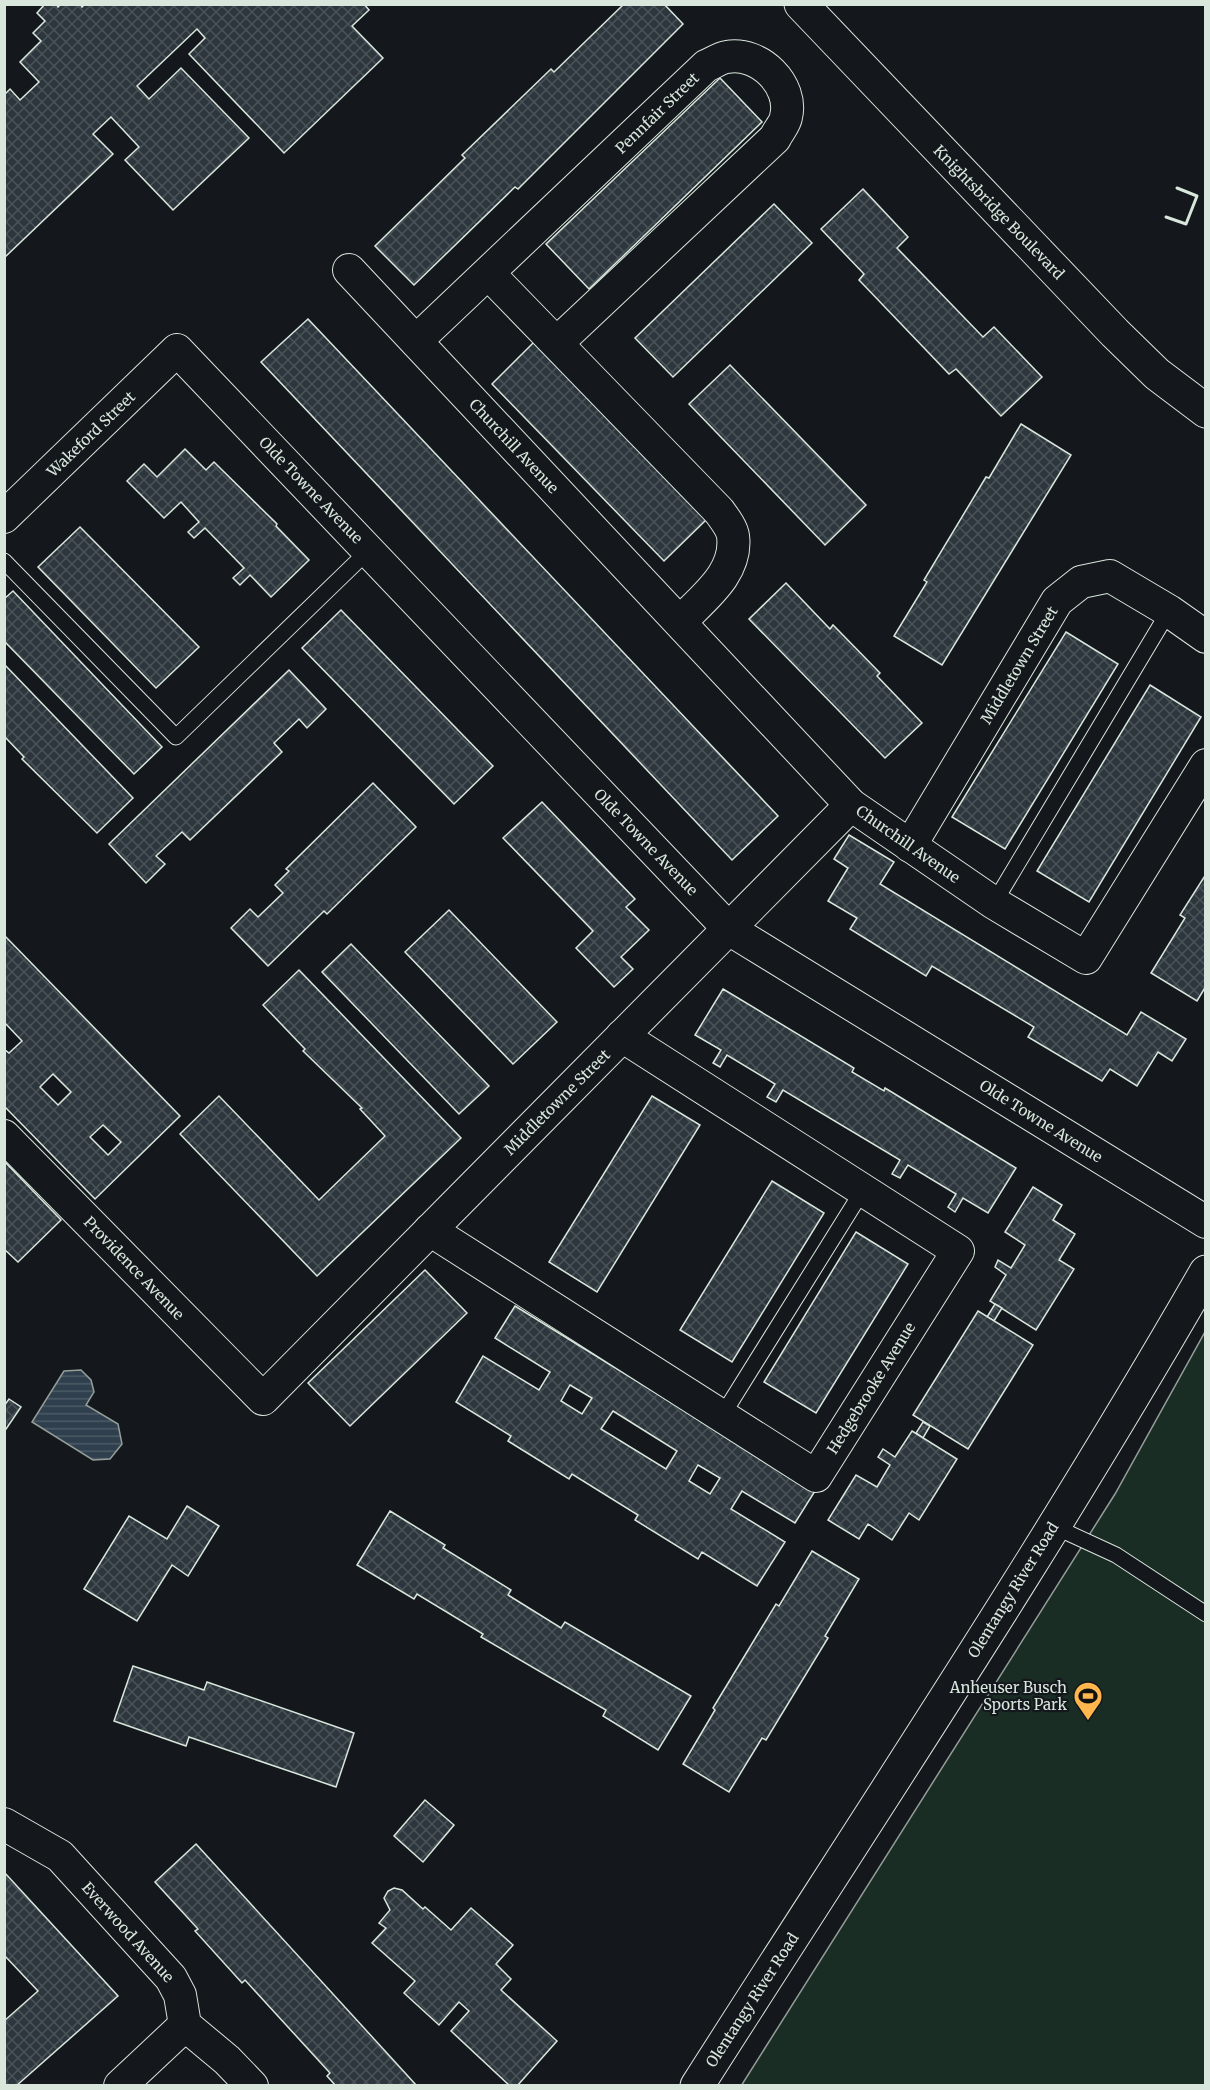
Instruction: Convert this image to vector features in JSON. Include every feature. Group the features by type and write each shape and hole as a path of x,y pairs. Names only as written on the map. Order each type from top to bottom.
{"main road":[{"name":"Knightsbridge Boulevard","path":"801,4 1115,333 1158,374 1206,411"},
{"name":"Olentangy River Road","path":"697,2085 1053,1526 1146,1376 1206,1272"}],"street":[{"name":"Pennfair Street","path":"416,341 706,66 728,57 753,59 774,74 786,93 786,117 775,138 558,342"},
{"name":"Churchill Avenue","path":"349,270 851,805 994,903 1086,958 1206,765"},
{"path":"489,274 558,342 720,511 733,534 732,561 717,584 680,622"},
{"name":"Wakeford Street","path":"4,517 177,350"},
{"name":"Olde Towne Avenue","path":"177,350 729,929 1206,1222"},
{"name":"Middletown Street","path":"910,846 1058,601 1081,582 1110,576 1169,611 1206,637"},
{"name":"Middletowne Street","path":"263,1399 851,805"},
{"name":"Hedgebrooke Avenue","path":"430,1230 816,1476 958,1251 622,1036"},
{"name":"Providence Avenue","path":"4,1136 263,1399"},
{"name":"Everwood Avenue","path":"4,1824 60,1856 171,1978 180,1995 185,2025"},
{"path":"120,2085 185,2025 227,2060 252,2085"}],"lane":[{"path":"4,561 176,737 368,550"},
{"path":"994,903 1169,611"},
{"path":"722,1416 862,1190"},
{"path":"1053,1526 1116,1555 1206,1614"}],"green space":[{"name":"Anheuser Busch Sports Park","path":"1205,1332 1205,2085 741,2086 1115,1494"}],"water":[{"path":"81,1370 91,1380 94,1392 86,1405 118,1424 122,1444 110,1459 93,1460 32,1422 64,1371"}],"building":[{"path":"45,4 56,4 58,7 61,4 80,4 82,7 85,4 364,4 369,10 352,26 383,58 284,153 189,54 205,38 197,29 137,86 149,99 181,68 249,138 173,210 125,160 139,147 111,117 93,134 113,154 4,258 4,95 10,89 20,100 39,82 20,62 41,41 33,33 45,21 37,13"},
{"path":"624,4 664,4 683,24 518,189 515,187 414,285 375,246 465,158 462,155 551,69 554,72"},
{"path":"720,78 762,122 589,289 546,244"},
{"path":"863,189 908,237 897,248 983,337 994,327 1042,377 1001,416 956,369 949,374 859,280 864,274 821,229"},
{"path":"774,204 812,243 673,377 635,338"},
{"path":"308,319 778,816 732,860 261,362"},
{"path":"534,342 706,520 664,561 492,384"},
{"path":"730,365 866,505 825,545 689,404"},
{"path":"1021,424 1071,455 942,665 894,636 927,582 924,580"},
{"path":"185,449 206,470 214,462 277,524 276,526 309,560 271,597 250,575 240,585 233,578 244,568 205,528 194,538 188,532 199,522 181,502 164,518 127,481 144,464 157,477"},
{"path":"80,527 199,647 156,688 38,567"},
{"path":"786,583 830,629 833,625 880,673 877,676 922,723 885,758 749,619"},
{"path":"13,591 162,747 134,774 4,641 4,599"},
{"path":"341,610 493,766 454,804 302,648"},
{"path":"1066,632 1118,664 1005,849 952,817"},
{"path":"4,664 133,798 97,833 22,759 24,757 4,736"},
{"path":"289,670 326,709 307,728 299,719 274,743 282,752 190,840 182,832 156,856 165,864 146,883 109,844"},
{"path":"1150,685 1201,717 1089,902 1037,871"},
{"path":"373,783 416,827 327,914 324,911 268,966 231,928 250,909 258,917 283,893 275,885 289,871 286,869"},
{"path":"542,802 635,899 626,907 649,930 621,957 633,969 614,987 576,948 593,931 503,838"},
{"path":"849,835 894,862 880,884 1127,1035 1141,1012 1186,1039 1172,1061 1158,1052 1137,1086 1110,1069 1102,1081 1028,1037 1034,1027 932,966 926,976 850,929 857,918 828,901 848,868 834,859"},
{"path":"1206,874 1206,986 1197,1001 1151,973 1185,918 1180,915"},
{"path":"449,910 557,1022 513,1064 405,952"},
{"path":"4,935 180,1116 95,1199 4,1106 4,1049 9,1053 22,1041 4,1022","holes":["53,1074 71,1092 58,1105 40,1087","103,1125 121,1142 108,1155 90,1137"]},
{"path":"351,944 489,1086 459,1114 322,972"},
{"path":"299,970 461,1138 317,1276 180,1134 219,1096 319,1200 385,1136 360,1109 362,1108 303,1051 305,1049 263,1005"},
{"path":"723,989 854,1068 852,1072 884,1091 885,1088 1016,1168 988,1213 963,1198 955,1212 948,1207 956,1194 908,1165 900,1178 892,1174 900,1160 783,1090 776,1102 767,1097 775,1084 727,1055 720,1067 713,1063 721,1050 695,1035"},
{"path":"652,1096 700,1125 597,1292 549,1262"},
{"path":"4,1161 61,1220 18,1262 4,1249"},
{"path":"772,1181 824,1213 732,1362 680,1330"},
{"path":"1033,1187 1062,1205 1053,1220 1075,1234 1059,1260 1074,1269 1036,1330 990,1301 1006,1275 995,1267 998,1260 1011,1268 1025,1245 1005,1232"},
{"path":"856,1232 908,1264 816,1413 764,1382"},
{"path":"425,1270 467,1313 350,1426 308,1383"},
{"path":"995,1304 1002,1308 994,1321 987,1317"},
{"path":"515,1306 815,1491 795,1523 742,1491 731,1509 785,1542 757,1586 702,1552 698,1559 635,1520 638,1515 572,1474 569,1479 508,1441 511,1436 456,1402 483,1356 539,1390 550,1372 495,1338","holes":["570,1385 592,1398 582,1414 561,1401","613,1411 677,1451 666,1469 601,1429","698,1465 720,1478 710,1494 689,1481"]},
{"path":"978,1311 1033,1345 968,1449 913,1415"},
{"path":"9,1399 21,1407 4,1432 4,1406"},
{"path":"923,1422 930,1426 923,1438 916,1433"},
{"path":"912,1431 957,1459 919,1520 909,1513 892,1540 868,1524 859,1539 828,1520 856,1475 877,1487 890,1465 878,1457 883,1449 895,1457"},
{"path":"187,1506 219,1526 188,1576 172,1565 137,1621 84,1589 129,1516 167,1539"},
{"path":"390,1511 445,1545 443,1548 511,1590 508,1595 561,1628 565,1622 691,1696 658,1750 603,1716 606,1710 481,1637 483,1634 417,1594 414,1599 357,1565"},
{"path":"812,1551 859,1579 825,1636 828,1638 766,1740 762,1738 729,1792 683,1764 715,1710 713,1708 776,1604 779,1606"},
{"path":"133,1666 204,1690 207,1682 354,1733 336,1787 189,1737 186,1746 114,1721"},
{"path":"425,1800 454,1825 423,1862 394,1836"},
{"path":"196,1844 417,2086 336,2086 327,2076 330,2073 245,1980 242,1983 195,1931 198,1929 155,1882"},
{"path":"4,1872 118,1996 16,2086 4,2086 4,2021 38,1991 4,1955"},
{"path":"394,1888 402,1890 451,1930 471,1908 513,1945 496,1964 511,1979 501,1990 557,2041 517,2086 510,2086 451,2031 469,2011 459,2002 439,2025 404,1993 415,1981 372,1943 386,1928 379,1923 390,1910 384,1898 388,1891"}],"wall":[{"path":"1166,217 1186,224 1197,196 1177,188"}],"place":[{"name":"Anheuser Busch Sports Park","path":"1088,1722"}]}
